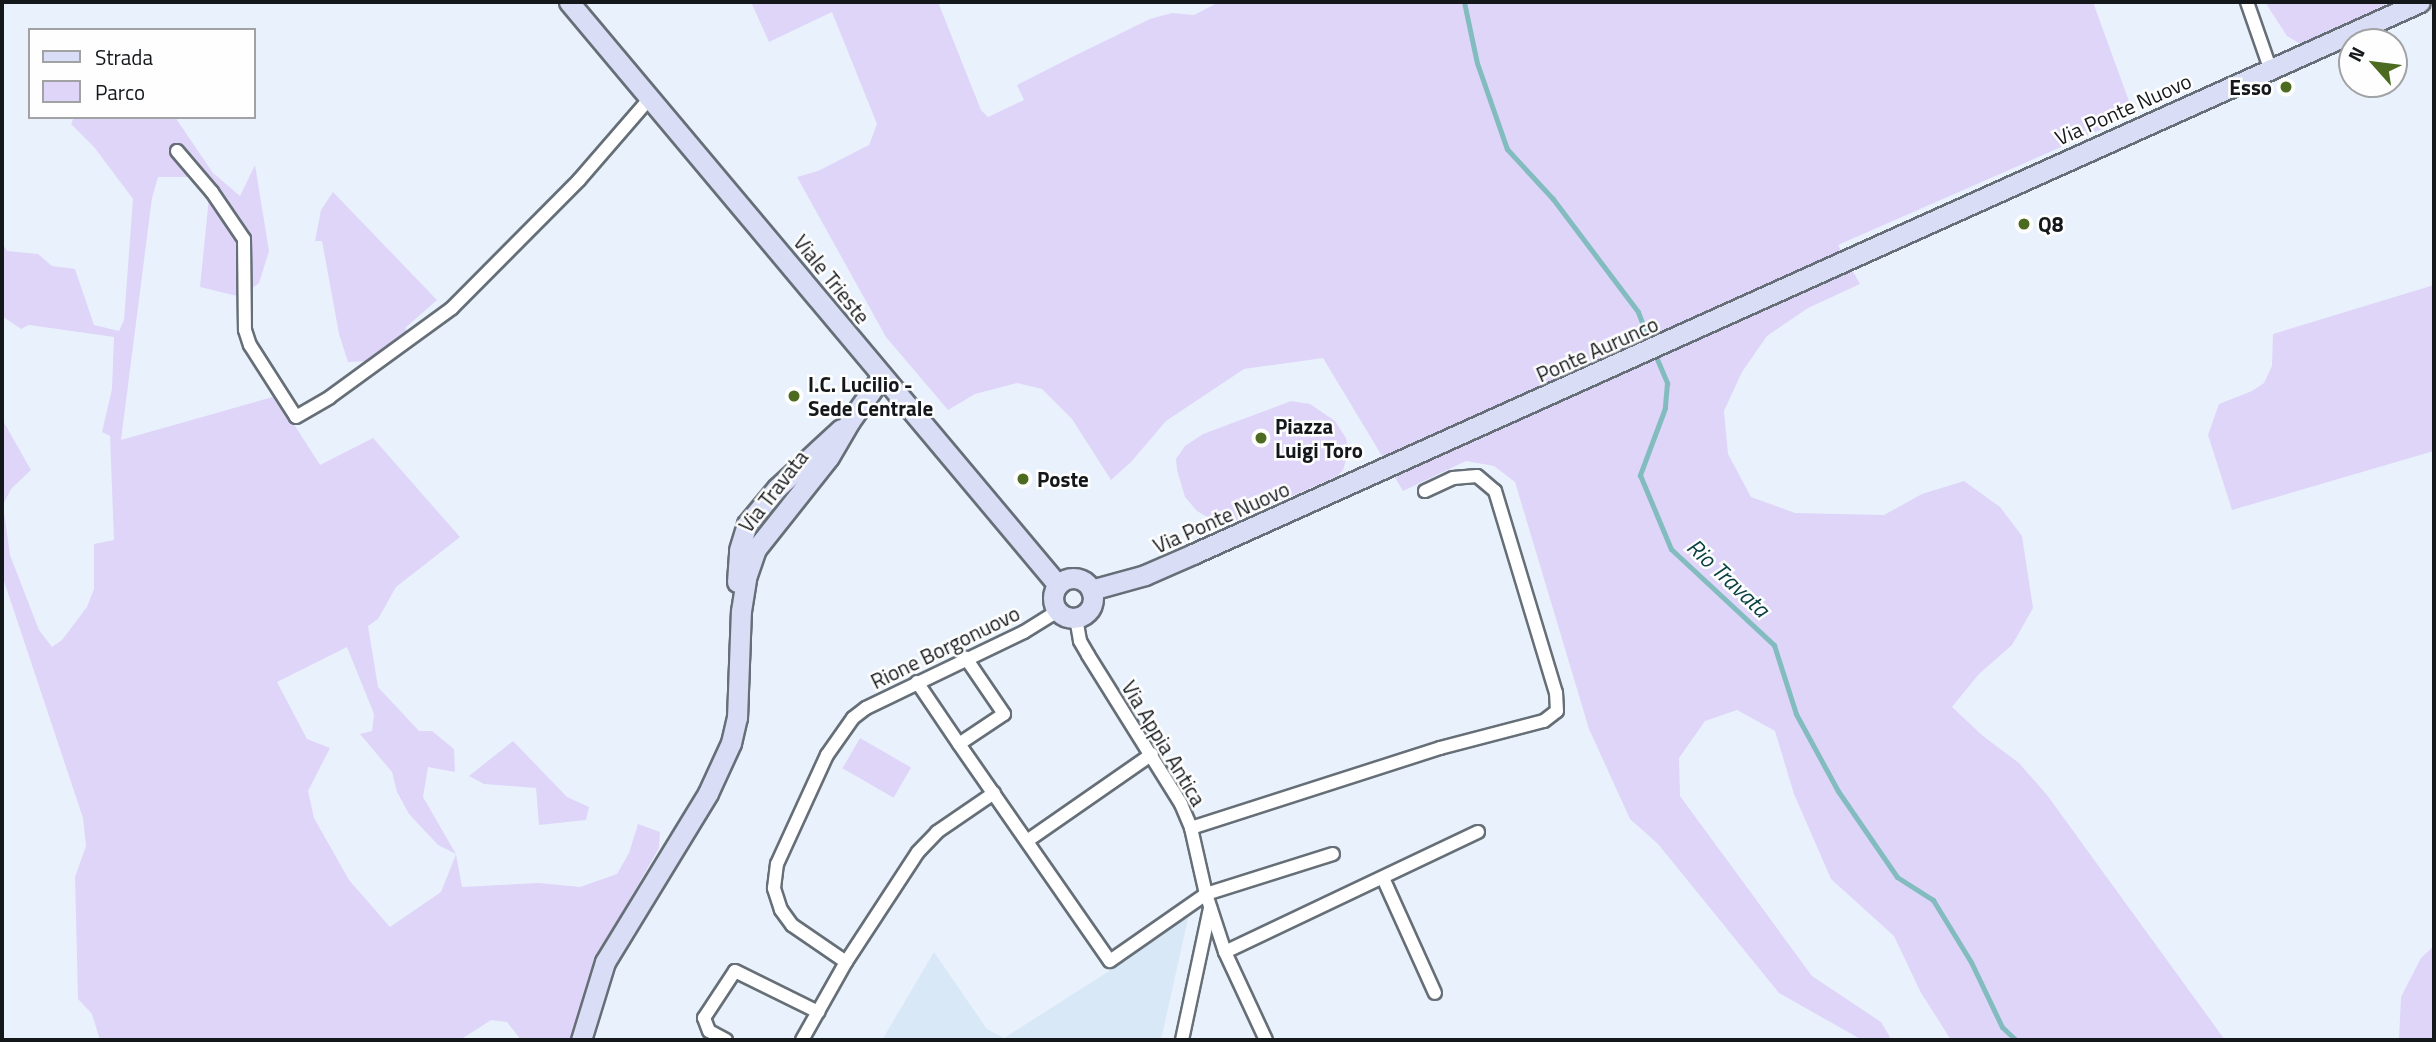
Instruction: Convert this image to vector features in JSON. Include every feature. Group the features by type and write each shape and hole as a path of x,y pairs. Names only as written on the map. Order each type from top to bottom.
{"street":[{"name":"Viale Trieste","path":"569,2 1058,585"},
{"path":"2247,2 2270,68"},
{"name":"Via Ponte Nuovo","path":"1846,262 2420,2"},
{"path":"177,151 212,192 244,239 245,330 250,345 296,417 349,384 452,308 579,180 650,98"},
{"name":"Ponte Aurunco","path":"1367,477 1846,262"},
{"name":"Via Travata","path":"581,1040 605,961 708,793 727,754 737,718 741,611 737,592 739,550 747,524 816,450 850,421 882,376"},
{"path":"1191,828 1440,748 1544,721 1557,711 1556,693 1495,491 1477,476 1453,478 1425,491"},
{"name":"Via Ponte Nuovo","path":"1091,590 1145,575 1367,477"},
{"path":"1076,578 1091,590 1090,608 1067,614 1053,601 1058,585 1076,578"},
{"name":"Via Appia Antica","path":"1067,614 1088,655 1152,754 1191,828 1206,894 1225,952 1266,1040"},
{"name":"Rione Borgonuovo","path":"846,962 792,925 781,910 773,877 819,771 840,736 866,708 966,658 1067,614"},
{"path":"959,744 1004,714 966,658"},
{"path":"917,682 1110,961 1206,894 1333,854"},
{"path":"1027,841 1152,754"},
{"path":"802,1040 846,962 918,852 937,832 993,793"},
{"path":"1225,952 1478,832"},
{"path":"1383,878 1434,993"},
{"path":"1182,1040 1210,908"},
{"path":"726,1040 709,1031 704,1018 736,971 818,1012"}],"shaded area":[{"path":"1189,914 1161,1040 882,1040 934,952 987,1029 1004,1038 1106,973"}],"green space":[{"path":"751,2 938,2 981,110 988,117 1024,100 1017,85 1068,59 1150,19 1172,13 1194,15 1219,2 2093,2 2134,115 1838,245 1860,284 1808,308 1767,336 1742,372 1724,411 1728,454 1751,497 1795,513 1884,515 1922,494 1964,481 2000,507 2022,536 2033,608 2012,645 1979,674 1952,707 1983,736 2019,763 2047,795 2225,1040 1951,1040 1920,991 1894,936 1831,879 1794,794 1775,731 1737,710 1705,721 1679,758 1680,796 1812,976 1881,1022 1890,1037 1887,1040 1862,1040 1779,993 1658,844 1630,819 1589,729 1515,482 1494,466 1466,461 1403,491 1323,358 1244,369 1166,421 1131,462 1111,480 1072,419 1042,389 1017,383 975,394 948,410 886,337 797,177 818,171 869,145 877,124 832,12 769,42"},
{"path":"2265,2 2391,2 2302,45 2287,36"},
{"path":"73,119 176,119 213,173 240,196 255,165 269,251 259,283 241,297 200,287 209,197 192,177 158,177 152,198 121,440 276,396 320,465 373,438 460,537 396,587 378,619 368,626 378,687 419,731 432,731 454,749 455,772 428,767 423,797 456,854 462,887 539,883 580,887 617,874 629,853 638,824 660,832 659,848 595,960 571,1040 521,1040 507,1022 491,1020 460,1040 100,1040 92,1014 78,999 75,877 86,846 83,818 2,575 2,419 31,470 11,489 3,505 10,555 39,630 52,647 62,640 87,607 94,589 94,544 114,540 110,436 102,432 112,389 114,337 29,325 21,329 2,316 2,243 7,251 38,254 52,266 75,269 94,325 119,331 124,320 133,199 94,147 71,124","holes":["347,647 374,714 372,731 360,734 392,772 397,792 409,814 438,845 456,854 441,892 390,927 349,880 314,818 308,791 330,748 307,739 277,682"]},
{"path":"333,192 437,300 405,328 408,332 370,361 348,362 339,334 322,241 315,241 321,210"},
{"path":"2434,285 2434,451 2232,510 2208,435 2219,404 2252,391 2264,383 2272,366 2273,334"},
{"path":"1291,401 1310,404 1335,421 1346,438 1348,453 1343,470 1336,477 1223,526 1197,511 1185,497 1177,470 1176,459 1185,446 1203,434"},
{"path":"860,738 911,768 894,798 842,768"},
{"path":"513,741 567,797 589,807 586,820 539,825 536,788 484,784 469,776"},
{"path":"2434,946 2434,1040 2399,1040 2401,997 2421,958"}],"waterway":[{"name":"Rio Travata","path":"1464,2 1477,63 1507,149 1553,199 1638,312 1650,343"},
{"name":"Rio Travata","path":"1654,352 1667,383 1665,408 1640,475 1671,549 1774,645 1796,714 1838,791 1897,877 1933,900 1971,962 2002,1027 2016,1040"}],"place":[{"name":"Esso","path":"2286,87"},
{"name":"Q8","path":"2024,224"},
{"name":"I.C. Lucilio - Sede Centrale","path":"794,396"},
{"name":"Piazza Luigi Toro","path":"1261,438"},
{"name":"Poste","path":"1023,479"}]}
